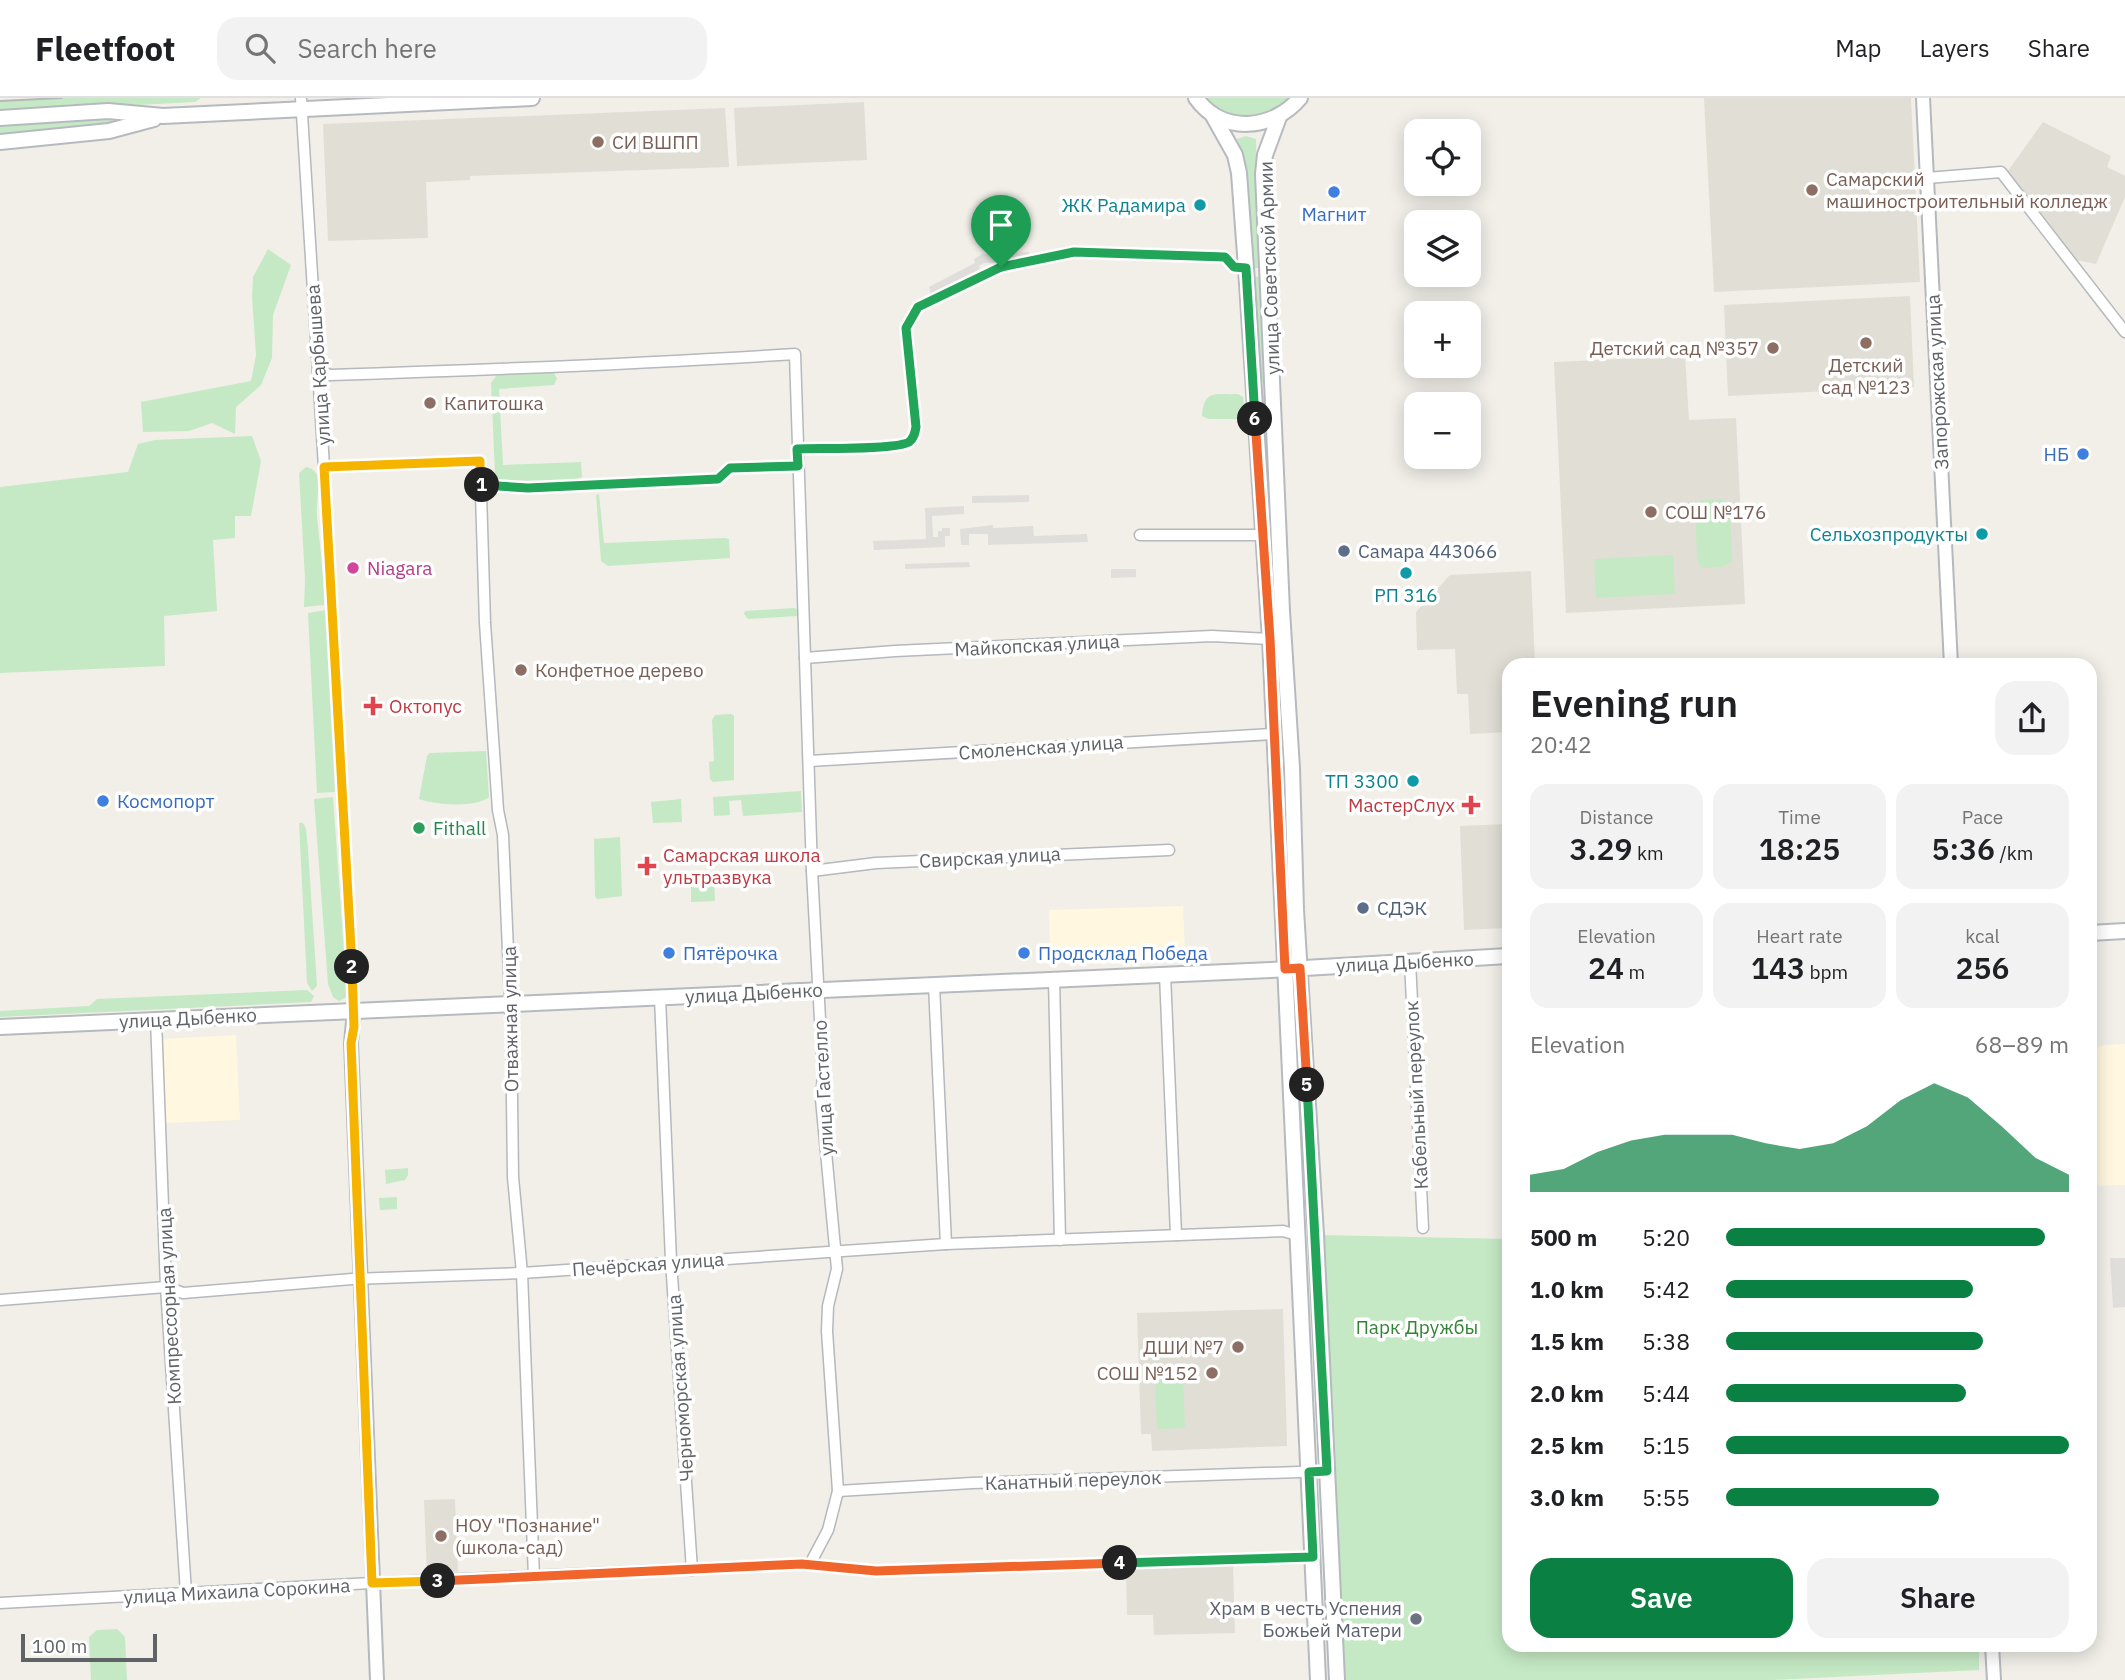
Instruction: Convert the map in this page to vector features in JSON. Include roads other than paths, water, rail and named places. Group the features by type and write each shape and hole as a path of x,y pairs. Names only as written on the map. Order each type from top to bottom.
{"main road":[{"path":"0,142 109,131 163,116 301,103 532,98"},
{"path":"1196,99 1212,114 1245,125 1268,122 1279,117 1300,98"},
{"path":"0,118 108,111 163,116"},
{"name":"улица Советской Армии","path":"1212,114 1235,155 1239,173 1274,734 1316,1235 1337,1680"},
{"name":"улица Советской Армии","path":"1279,117 1265,155 1263,174 1279,532 1297,1235 1318,1680"},
{"path":"1253,390 1272,388"},
{"path":"1263,535 1279,532"},
{"path":"2097,933 2125,931"},
{"name":"улица Дыбенко","path":"0,1027 1292,969 1502,956"},
{"path":"1297,1235 1316,1235"}],"street":[{"name":"Запорожская улица","path":"1923,98 1951,658"},
{"name":"улица Карбышева","path":"301,103 354,1011 351,1043 377,1680"},
{"path":"1927,178 2001,172 2125,332"},
{"path":"797,449 869,448 907,444 914,437 916,427 906,328 918,307 1001,267 1074,252 1225,257 1234,267 1246,268"},
{"name":"улица Гастелло","path":"318,371 330,375 486,370 645,364 795,354 812,871 823,1075 822,1112 837,1269 828,1306 827,1331 838,1491 828,1530 810,1564"},
{"name":"Отважная улица","path":"324,467 480,461 485,623 498,810 503,835 513,1177 522,1273 534,1577"},
{"path":"480,485 528,488 718,479 730,468 798,466"},
{"path":"1140,535 1263,535"},
{"name":"Майкопская улица","path":"805,659 895,651 1212,636 1270,639"},
{"name":"Смоленская улица","path":"808,761 1274,734"},
{"name":"Свирская улица","path":"812,871 876,863 991,856 1169,850"},
{"name":"Кабельный переулок","path":"1410,961 1423,1228"},
{"path":"1165,974 1176,1235"},
{"path":"1054,979 1060,1240"},
{"path":"934,985 946,1244"},
{"name":"Черноморская улица","path":"660,997 671,1261 692,1570"},
{"name":"Компрессорная улица","path":"156,1019 166,1287 186,1593"},
{"name":"Печёрская улица","path":"0,1300 166,1287 183,1293 360,1279 522,1273 946,1244 1283,1231 1297,1235"},
{"name":"Канатный переулок","path":"838,1491 972,1483 1327,1471"},
{"name":"улица Михаила Сорокина","path":"0,1603 810,1564 876,1571 1313,1557"},
{"path":"1992,1652 1994,1680"}],"tram line":[{"path":"0,101 62,98"}],"place":[{"name":"СИ ВШПП","path":"598,142"},
{"name":"Самарский машиностроительный колледж","path":"1812,190"},
{"name":"Магнит","path":"1334,192"},
{"name":"ЖК Радамира","path":"1200,205"},
{"name":"Детский сад №123","path":"1866,343"},
{"name":"Детский сад №357","path":"1773,348"},
{"name":"Капитошка","path":"430,403"},
{"name":"НБ","path":"2083,454"},
{"name":"СОШ №176","path":"1651,512"},
{"name":"Сельхозпродукты","path":"1982,534"},
{"name":"Самара 443066","path":"1344,551"},
{"name":"Niagara","path":"353,568"},
{"name":"РП 316","path":"1406,573"},
{"name":"Конфетное дерево","path":"521,670"},
{"name":"Октопус","path":"373,706"},
{"name":"ТП 3300","path":"1413,781"},
{"name":"Космопорт","path":"103,801"},
{"name":"МастерСлух","path":"1471,805"},
{"name":"Fithall","path":"419,828"},
{"name":"Самарская школа ультразвука","path":"647,866"},
{"name":"СДЭК","path":"1363,908"},
{"name":"Пятёрочка","path":"669,953"},
{"name":"Продсклад Победа","path":"1024,953"},
{"name":"ДШИ №7","path":"1238,1347"},
{"name":"СОШ №152","path":"1212,1373"},
{"name":"НОУ \"Познание\" (школа-сад)","path":"441,1536"},
{"name":"Храм в честь Успения Божьей Матери","path":"1416,1619"}],"park label":[{"name":"Парк Дружбы","path":"1417,1327"}]}
